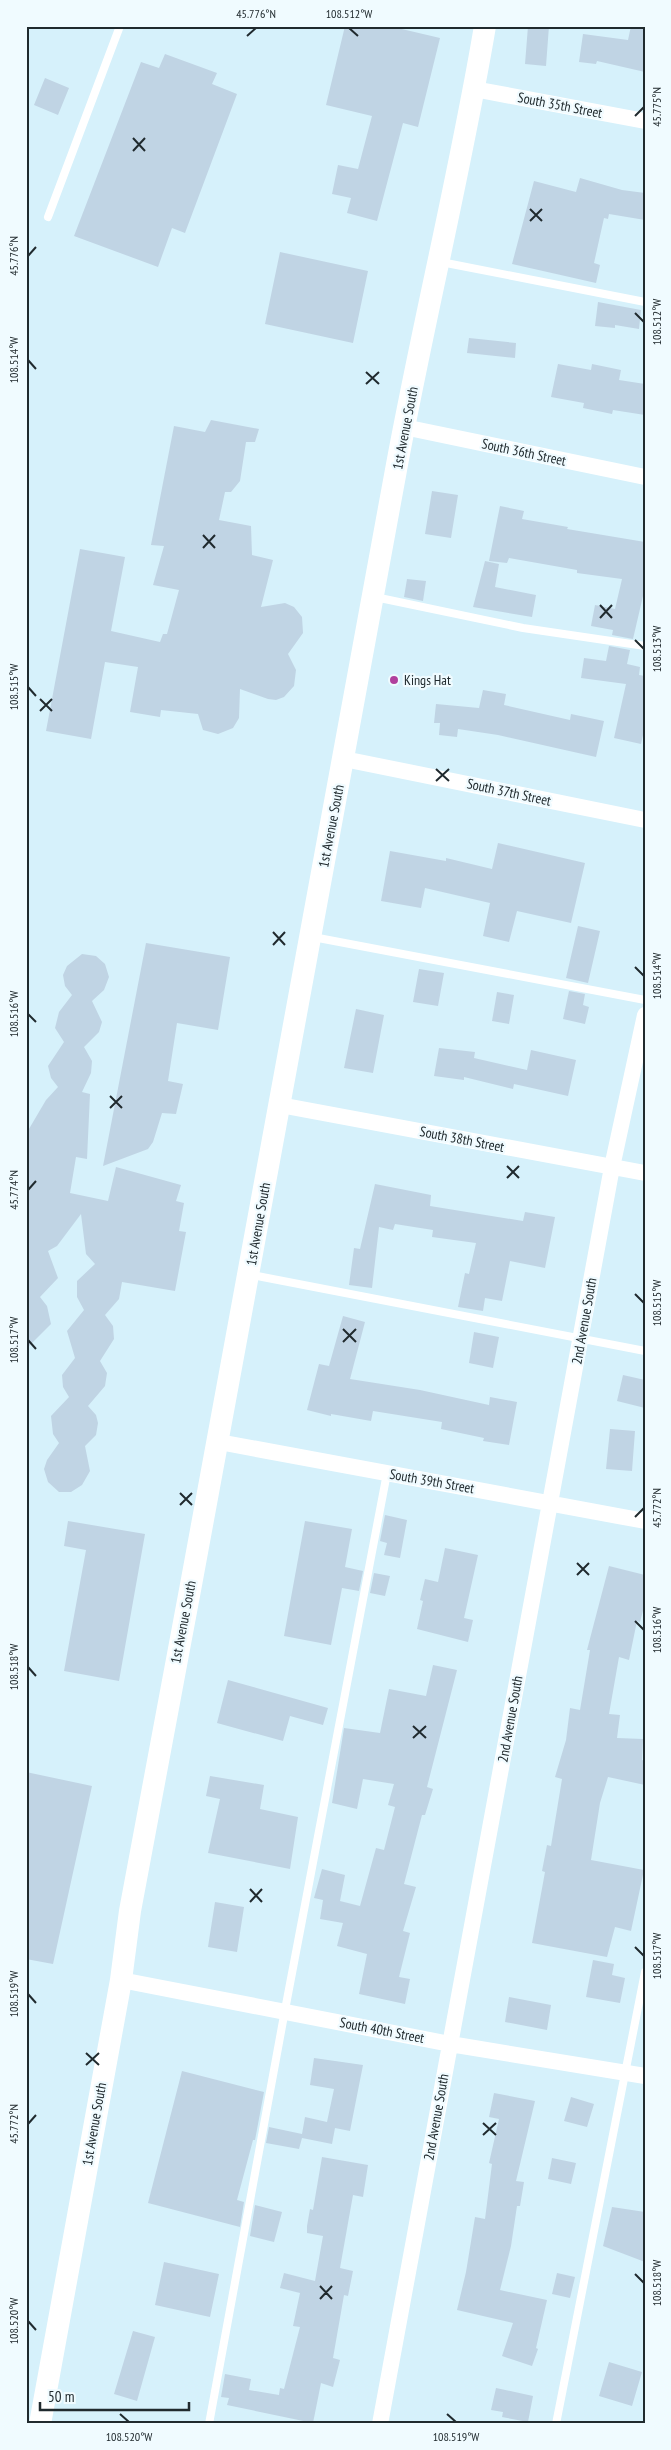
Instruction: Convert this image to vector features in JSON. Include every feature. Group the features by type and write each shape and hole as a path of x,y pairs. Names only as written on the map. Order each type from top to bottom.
{"street":[{"name":"1st Avenue South","path":"44,2423 121,1980 130,1911 219,1442 404,427 474,89 485,26"},
{"name":"South 35th Street","path":"474,89 645,121"},
{"name":"South 36th Street","path":"404,427 645,476"},
{"name":"South 37th Street","path":"344,759 645,820"},
{"name":"2nd Avenue South","path":"380,2424 612,1167 645,1015"},
{"name":"South 38th Street","path":"280,1105 645,1173"},
{"name":"South 39th Street","path":"219,1442 645,1521"},
{"name":"South 40th Street","path":"121,1980 285,2010 450,2044 645,2076"}],"lane":[{"path":"48,218 120,26"},
{"path":"439,262 645,302"},
{"path":"373,596 523,628 645,646"},
{"path":"310,937 645,1000"},
{"path":"249,1275 645,1351"},
{"path":"209,2424 387,1473"},
{"path":"556,2424 645,1972"}],"building":[{"path":"345,26 389,26 440,38 418,127 403,123 377,221 347,213 351,198 332,194 338,165 358,169 372,116 326,105"},
{"path":"528,26 549,26 546,66 525,64"},
{"path":"631,26 645,26 645,72 597,61 596,64 579,62 583,34 628,40"},
{"path":"165,54 217,73 212,84 237,94 185,233 172,228 158,267 74,236 141,62 159,68"},
{"path":"45,78 69,88 58,115 34,105"},
{"path":"580,178 622,190 645,193 645,220 609,214 608,219 604,218 594,263 600,265 596,283 512,264 534,181 576,192"},
{"path":"280,252 368,271 353,343 265,324"},
{"path":"598,302 641,310 639,329 615,325 615,328 595,326"},
{"path":"469,338 516,343 515,358 467,353"},
{"path":"558,364 591,370 592,364 621,370 619,380 645,384 645,415 613,410 612,414 583,408 584,403 551,397"},
{"path":"211,420 259,429 255,442 246,442 240,481 231,492 225,492 219,520 251,526 252,555 273,560 261,607 285,603 294,607 302,617 303,633 288,654 296,670 294,686 284,697 276,700 240,689 239,718 233,728 218,734 203,730 198,714 161,710 160,717 130,712 138,667 105,662 91,739 46,731 80,549 125,557 111,631 160,642 163,634 167,634 179,590 153,585 164,546 151,545 174,426 205,432"},
{"path":"432,491 458,495 451,538 425,534"},
{"path":"500,506 524,511 522,519 568,527 567,529 645,542 645,596 643,596 633,639 612,635 613,630 591,626 595,605 615,609 622,579 577,573 577,570 509,558 507,563 489,561"},
{"path":"485,561 499,564 495,587 536,595 532,617 473,607"},
{"path":"407,579 426,581 423,601 404,597"},
{"path":"609,646 630,650 627,664 640,667 639,675 645,676 645,726 641,744 614,738 626,684 581,678 584,658 606,661"},
{"path":"483,690 506,694 504,705 570,720 571,714 604,721 596,757 498,735 458,729 457,737 439,735 440,723 434,723 436,704 479,708"},
{"path":"498,843 585,863 571,923 517,911 509,942 483,936 490,903 425,888 421,908 381,901 390,851 446,861 446,858 492,869"},
{"path":"578,926 600,931 588,983 566,978"},
{"path":"146,943 230,957 218,1030 177,1023 168,1081 183,1084 176,1114 162,1113 153,1142 148,1149 103,1166"},
{"path":"82,954 96,956 105,964 109,977 104,990 92,1001 102,1022 99,1032 84,1047 92,1061 91,1073 82,1092 90,1094 87,1159 76,1157 70,1193 108,1201 116,1167 181,1185 176,1201 184,1203 179,1231 186,1232 175,1291 122,1282 119,1299 105,1315 113,1326 114,1339 100,1361 107,1373 105,1386 88,1406 96,1415 98,1423 96,1435 85,1446 90,1471 82,1485 71,1492 59,1492 48,1482 44,1469 47,1460 59,1443 53,1434 51,1416 69,1397 63,1387 62,1375 75,1358 67,1331 84,1310 77,1297 77,1281 95,1264 86,1254 81,1214 57,1246 48,1251 58,1278 40,1297 47,1306 51,1324 26,1349 26,1134 46,1100 58,1087 51,1078 48,1066 64,1042 55,1028 59,1012 72,995 65,986 63,975 67,966"},
{"path":"419,969 444,973 438,1006 413,1002"},
{"path":"569,991 585,994 583,1005 589,1007 585,1024 563,1019"},
{"path":"497,992 514,995 509,1024 492,1021"},
{"path":"356,1009 384,1015 373,1073 344,1068"},
{"path":"439,1048 475,1052 474,1058 527,1070 531,1050 576,1060 568,1096 514,1084 513,1089 464,1077 464,1080 434,1076"},
{"path":"375,1184 431,1195 430,1206 523,1221 525,1212 555,1217 545,1268 510,1261 502,1301 485,1298 483,1311 458,1307 465,1273 469,1274 476,1243 432,1237 433,1230 395,1224 393,1230 379,1227 372,1288 349,1285 354,1248 360,1249"},
{"path":"343,1316 365,1322 350,1379 420,1390 489,1405 490,1397 517,1402 509,1445 483,1441 484,1438 441,1429 442,1422 373,1411 371,1421 331,1414 331,1416 307,1410 319,1364 329,1366"},
{"path":"474,1332 499,1337 493,1368 469,1363"},
{"path":"623,1375 645,1380 645,1408 617,1401"},
{"path":"610,1429 635,1431 632,1471 606,1469"},
{"path":"385,1515 407,1520 400,1558 384,1555 387,1543 380,1541"},
{"path":"68,1521 145,1534 119,1681 64,1671 86,1550 64,1546"},
{"path":"305,1521 352,1529 345,1567 363,1571 359,1591 342,1588 331,1645 284,1636"},
{"path":"445,1548 478,1555 464,1618 473,1620 468,1642 417,1629 423,1601 420,1600 425,1579 438,1582"},
{"path":"609,1566 645,1575 645,1603 640,1622 637,1621 629,1660 619,1657 609,1714 620,1715 617,1738 643,1739 642,1760 645,1761 645,1785 608,1777 600,1803 591,1860 644,1870 631,1931 615,1927 607,1957 532,1943 545,1872 542,1871 547,1845 551,1846 562,1779 555,1777 566,1740 570,1708 580,1710 590,1650 587,1650"},
{"path":"374,1573 390,1576 385,1596 370,1593"},
{"path":"433,1665 457,1670 427,1787 433,1789 425,1815 422,1815 404,1884 416,1887 403,1931 410,1933 399,1977 410,1979 405,2004 359,1994 367,1954 337,1946 343,1923 320,1919 323,1900 314,1898 322,1869 345,1875 340,1901 360,1906 376,1848 384,1850 395,1807 388,1805 394,1784 363,1779 357,1809 332,1803 344,1728 380,1733 389,1689 426,1696"},
{"path":"228,1680 328,1708 323,1725 290,1716 283,1741 217,1723"},
{"path":"26,1772 92,1786 53,1964 26,1959"},
{"path":"210,1776 264,1785 260,1809 298,1817 290,1869 208,1853 220,1799 206,1796"},
{"path":"215,1902 244,1907 237,1952 208,1947"},
{"path":"593,1960 614,1964 612,1975 625,1978 620,2003 586,1997"},
{"path":"509,1997 551,2005 547,2030 505,2022"},
{"path":"314,2058 363,2065 350,2131 335,2128 332,2144 302,2138 299,2149 266,2143 269,2127 302,2134 305,2117 327,2122 334,2089 310,2085"},
{"path":"182,2071 264,2092 255,2140 253,2140 237,2200 244,2202 240,2227 148,2203"},
{"path":"494,2093 535,2101 516,2181 524,2182 520,2206 517,2206 511,2246 500,2290 547,2300 536,2348 538,2349 532,2366 502,2356 513,2323 457,2310 466,2272 475,2217 485,2219 492,2164 489,2163 499,2119 489,2117"},
{"path":"571,2097 594,2104 587,2127 564,2121"},
{"path":"322,2157 368,2165 363,2197 353,2195 340,2268 353,2271 348,2296 344,2295 333,2358 340,2360 333,2387 321,2383 313,2423 227,2405 229,2398 221,2397 225,2374 251,2379 249,2390 279,2395 280,2388 284,2389 300,2327 293,2326 300,2293 280,2288 284,2273 315,2281 323,2236 307,2233 307,2226 310,2209 313,2210"},
{"path":"552,2158 576,2163 571,2184 548,2179"},
{"path":"255,2205 282,2212 274,2242 250,2236"},
{"path":"612,2207 645,2212 645,2262 603,2246"},
{"path":"164,2262 219,2274 210,2317 155,2305"},
{"path":"557,2273 575,2277 570,2298 552,2294"},
{"path":"133,2331 155,2337 137,2401 114,2394"},
{"path":"609,2362 642,2372 632,2406 599,2396"},
{"path":"496,2388 533,2396 528,2422 502,2417 503,2412 491,2410"}],"place":[{"name":"Kings Hat","path":"394,680"}]}
